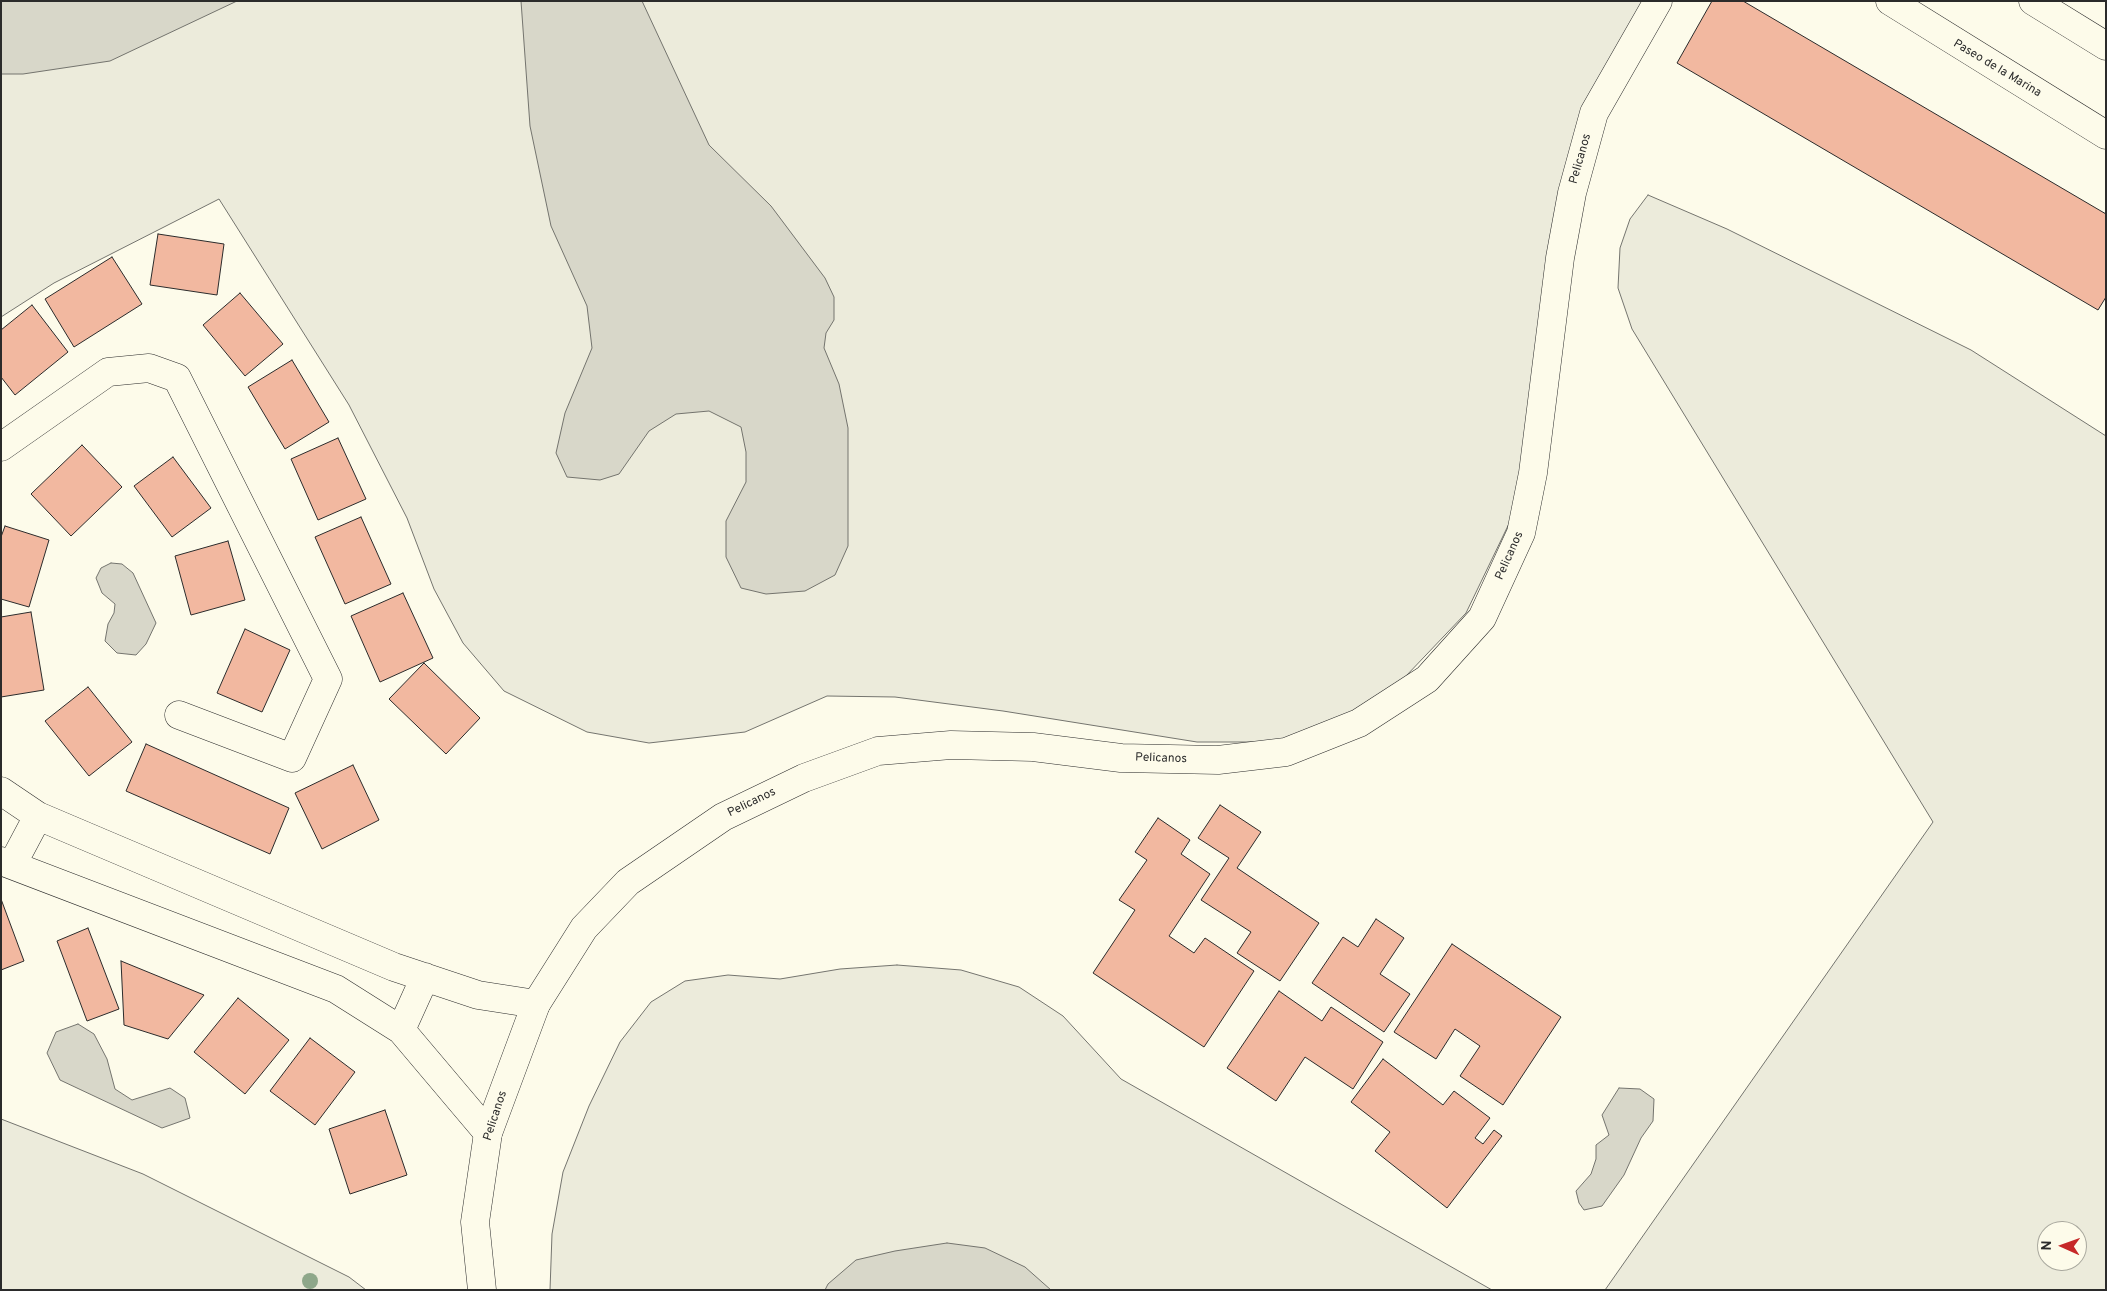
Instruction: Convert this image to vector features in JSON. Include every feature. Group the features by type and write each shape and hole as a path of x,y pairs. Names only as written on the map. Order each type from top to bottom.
{"street":[{"name":"Pelicanos","path":"482,1290 475,1222 488,1133 536,1004 584,928 628,882 723,817 804,778 878,751 951,745 1033,748 1121,758 1218,760 1286,752 1359,723 1426,679 1482,618 1521,534 1533,473 1560,258 1572,193 1594,113 1658,1"},
{"name":"Paseo de la Marina","path":"1890,1 2106,134"},
{"path":"2033,1 2106,46"},
{"path":"1,447 108,372 149,368 177,378 328,679 292,758 179,715"},
{"path":"1,791 38,816 394,967 478,995 536,1004"},
{"path":"38,816 7,863 336,989 401,1030 488,1133"},
{"path":"401,1030 426,977"}],"shaded area":[{"path":"1,1 1646,1 1580,140 1517,507 1466,613 1385,698 1295,742 1197,742 1003,711 895,697 827,696 745,732 649,743 587,732 504,691 463,643 434,589 407,518 349,405 219,199 54,283 1,317"},
{"path":"1,1 237,1 110,61 23,74 1,74"},
{"path":"521,1 642,1 709,145 771,206 825,278 834,297 834,320 826,333 824,348 839,384 848,428 848,546 835,575 805,591 766,594 741,588 726,557 726,521 746,482 746,452 741,427 709,411 676,414 649,431 619,474 600,480 567,477 556,453 565,413 592,348 587,306 551,226 530,126"},
{"path":"1648,195 1727,229 1971,350 2106,436 2106,1290 1605,1290 1933,822 1632,329 1618,288 1620,248 1630,219"},
{"path":"111,563 122,564 133,573 156,623 146,644 136,655 117,653 105,641 108,624 114,613 115,604 102,593 96,578 101,568"},
{"path":"897,965 961,970 1019,987 1063,1016 1121,1079 1492,1290 550,1290 552,1234 563,1172 589,1106 620,1042 651,1002 685,981 728,975 780,979 840,969"},
{"path":"78,1024 94,1034 107,1059 115,1089 132,1100 170,1088 185,1098 190,1118 162,1128 60,1080 47,1053 56,1032"},
{"path":"1619,1088 1640,1089 1654,1099 1653,1121 1641,1138 1624,1175 1602,1206 1584,1210 1579,1203 1576,1191 1591,1174 1596,1159 1596,1145 1609,1135 1602,1115"},
{"path":"1,1119 143,1174 349,1277 366,1290 1,1290"},
{"path":"947,1243 985,1248 1025,1267 1051,1290 825,1290 828,1284 856,1260 895,1251"}],"building":[{"path":"1712,1 1743,1 2106,214 2106,297 2098,310 1677,63"},
{"path":"158,234 224,244 217,295 150,285"},
{"path":"112,257 142,304 74,347 45,299"},
{"path":"240,293 283,344 245,376 203,325"},
{"path":"32,305 68,352 15,395 1,377 1,330"},
{"path":"292,360 329,422 285,449 248,387"},
{"path":"338,438 366,499 318,520 291,459"},
{"path":"82,445 122,487 71,536 31,494"},
{"path":"173,457 211,508 172,537 134,486"},
{"path":"361,517 391,584 345,604 315,537"},
{"path":"5,526 49,540 29,607 1,599 1,537"},
{"path":"228,541 245,600 191,615 175,556"},
{"path":"403,593 433,658 380,682 351,616"},
{"path":"31,612 44,690 1,697 1,617"},
{"path":"245,629 290,650 262,712 217,693"},
{"path":"424,663 480,718 446,754 389,699"},
{"path":"88,687 132,742 89,776 45,721"},
{"path":"146,744 289,808 270,854 126,791"},
{"path":"353,765 379,820 322,849 295,793"},
{"path":"1220,805 1261,832 1237,868 1319,923 1280,981 1237,953 1251,932 1201,900 1229,858 1198,838"},
{"path":"1158,818 1190,840 1181,854 1210,874 1169,936 1194,953 1205,938 1254,971 1204,1047 1093,973 1135,910 1119,900 1147,860 1135,852"},
{"path":"1,899 24,961 1,970"},
{"path":"1376,919 1404,938 1380,974 1410,994 1384,1032 1312,983 1343,937 1358,947"},
{"path":"88,928 119,1009 87,1021 57,941"},
{"path":"1452,944 1561,1017 1503,1105 1460,1076 1480,1046 1455,1029 1436,1059 1394,1032"},
{"path":"121,961 204,995 168,1039 124,1025"},
{"path":"1279,991 1322,1021 1331,1007 1383,1042 1353,1089 1305,1057 1276,1101 1227,1068"},
{"path":"238,998 289,1040 245,1094 194,1052"},
{"path":"310,1038 355,1072 315,1125 270,1091"},
{"path":"1383,1059 1443,1105 1454,1091 1490,1118 1475,1138 1483,1144 1494,1130 1502,1136 1447,1208 1375,1151 1390,1132 1351,1102"},
{"path":"385,1110 407,1175 350,1194 329,1129"}]}
